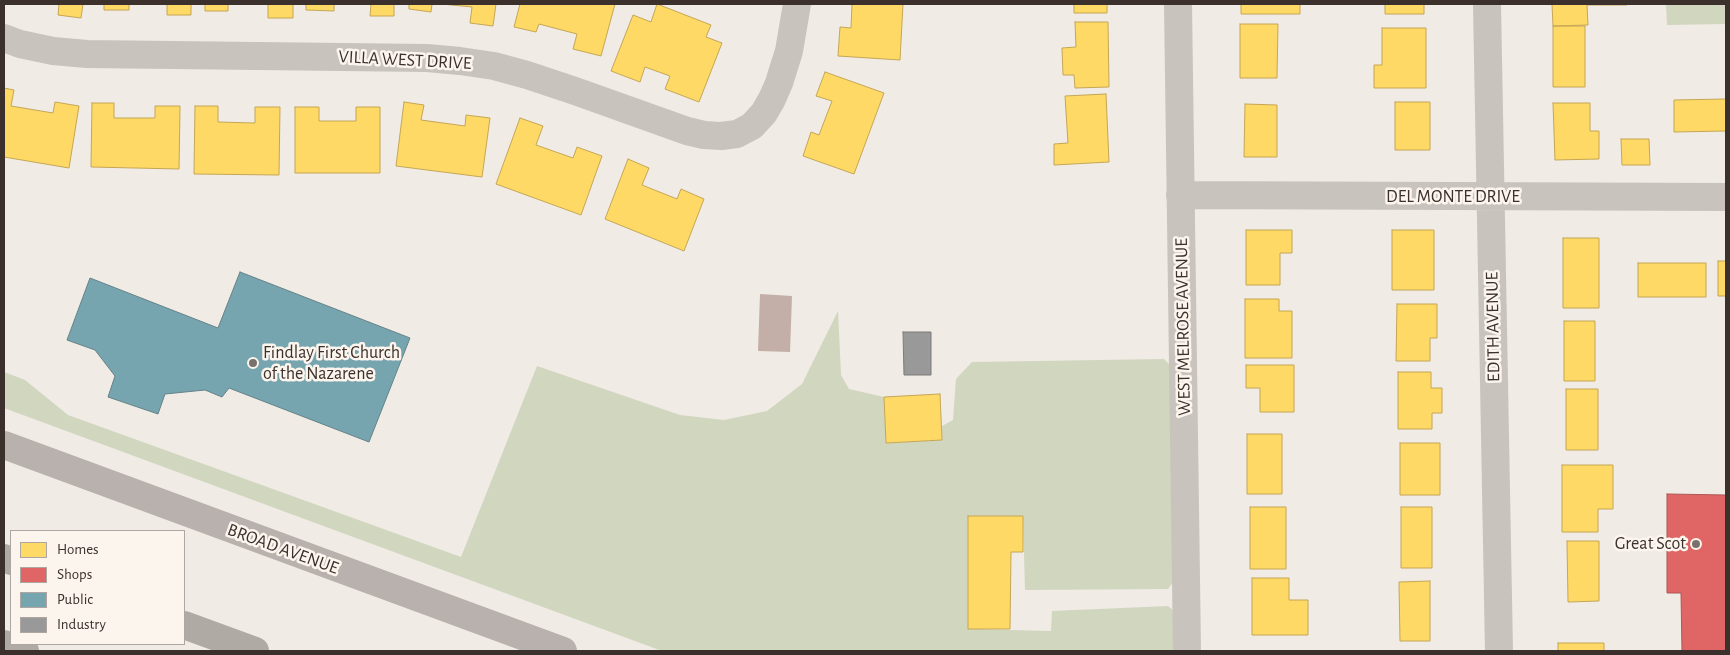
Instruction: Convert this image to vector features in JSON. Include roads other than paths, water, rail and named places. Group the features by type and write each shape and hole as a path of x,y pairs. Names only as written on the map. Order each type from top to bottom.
{"highway":[{"path":"185,625 255,651"},
{"path":"4,644 25,651"}],"main road":[{"name":"BROAD AVENUE","path":"4,445 563,651"}],"street":[{"name":"VILLA WEST DRIVE","path":"4,38 20,44 53,51 87,54 427,58 460,61 494,66 527,75 575,90 687,131 721,136 738,134 752,126 764,114 779,83 789,51 797,4"},
{"name":"WEST MELROSE AVENUE","path":"1178,4 1187,651"},
{"name":"EDITH AVENUE","path":"1487,4 1499,651"},
{"name":"DEL MONTE DRIVE","path":"1180,195 1726,197"}],"place":[{"name":"Findlay First Church of the Nazarene","path":"253,363"},
{"name":"Great Scot","path":"1696,544"}]}
